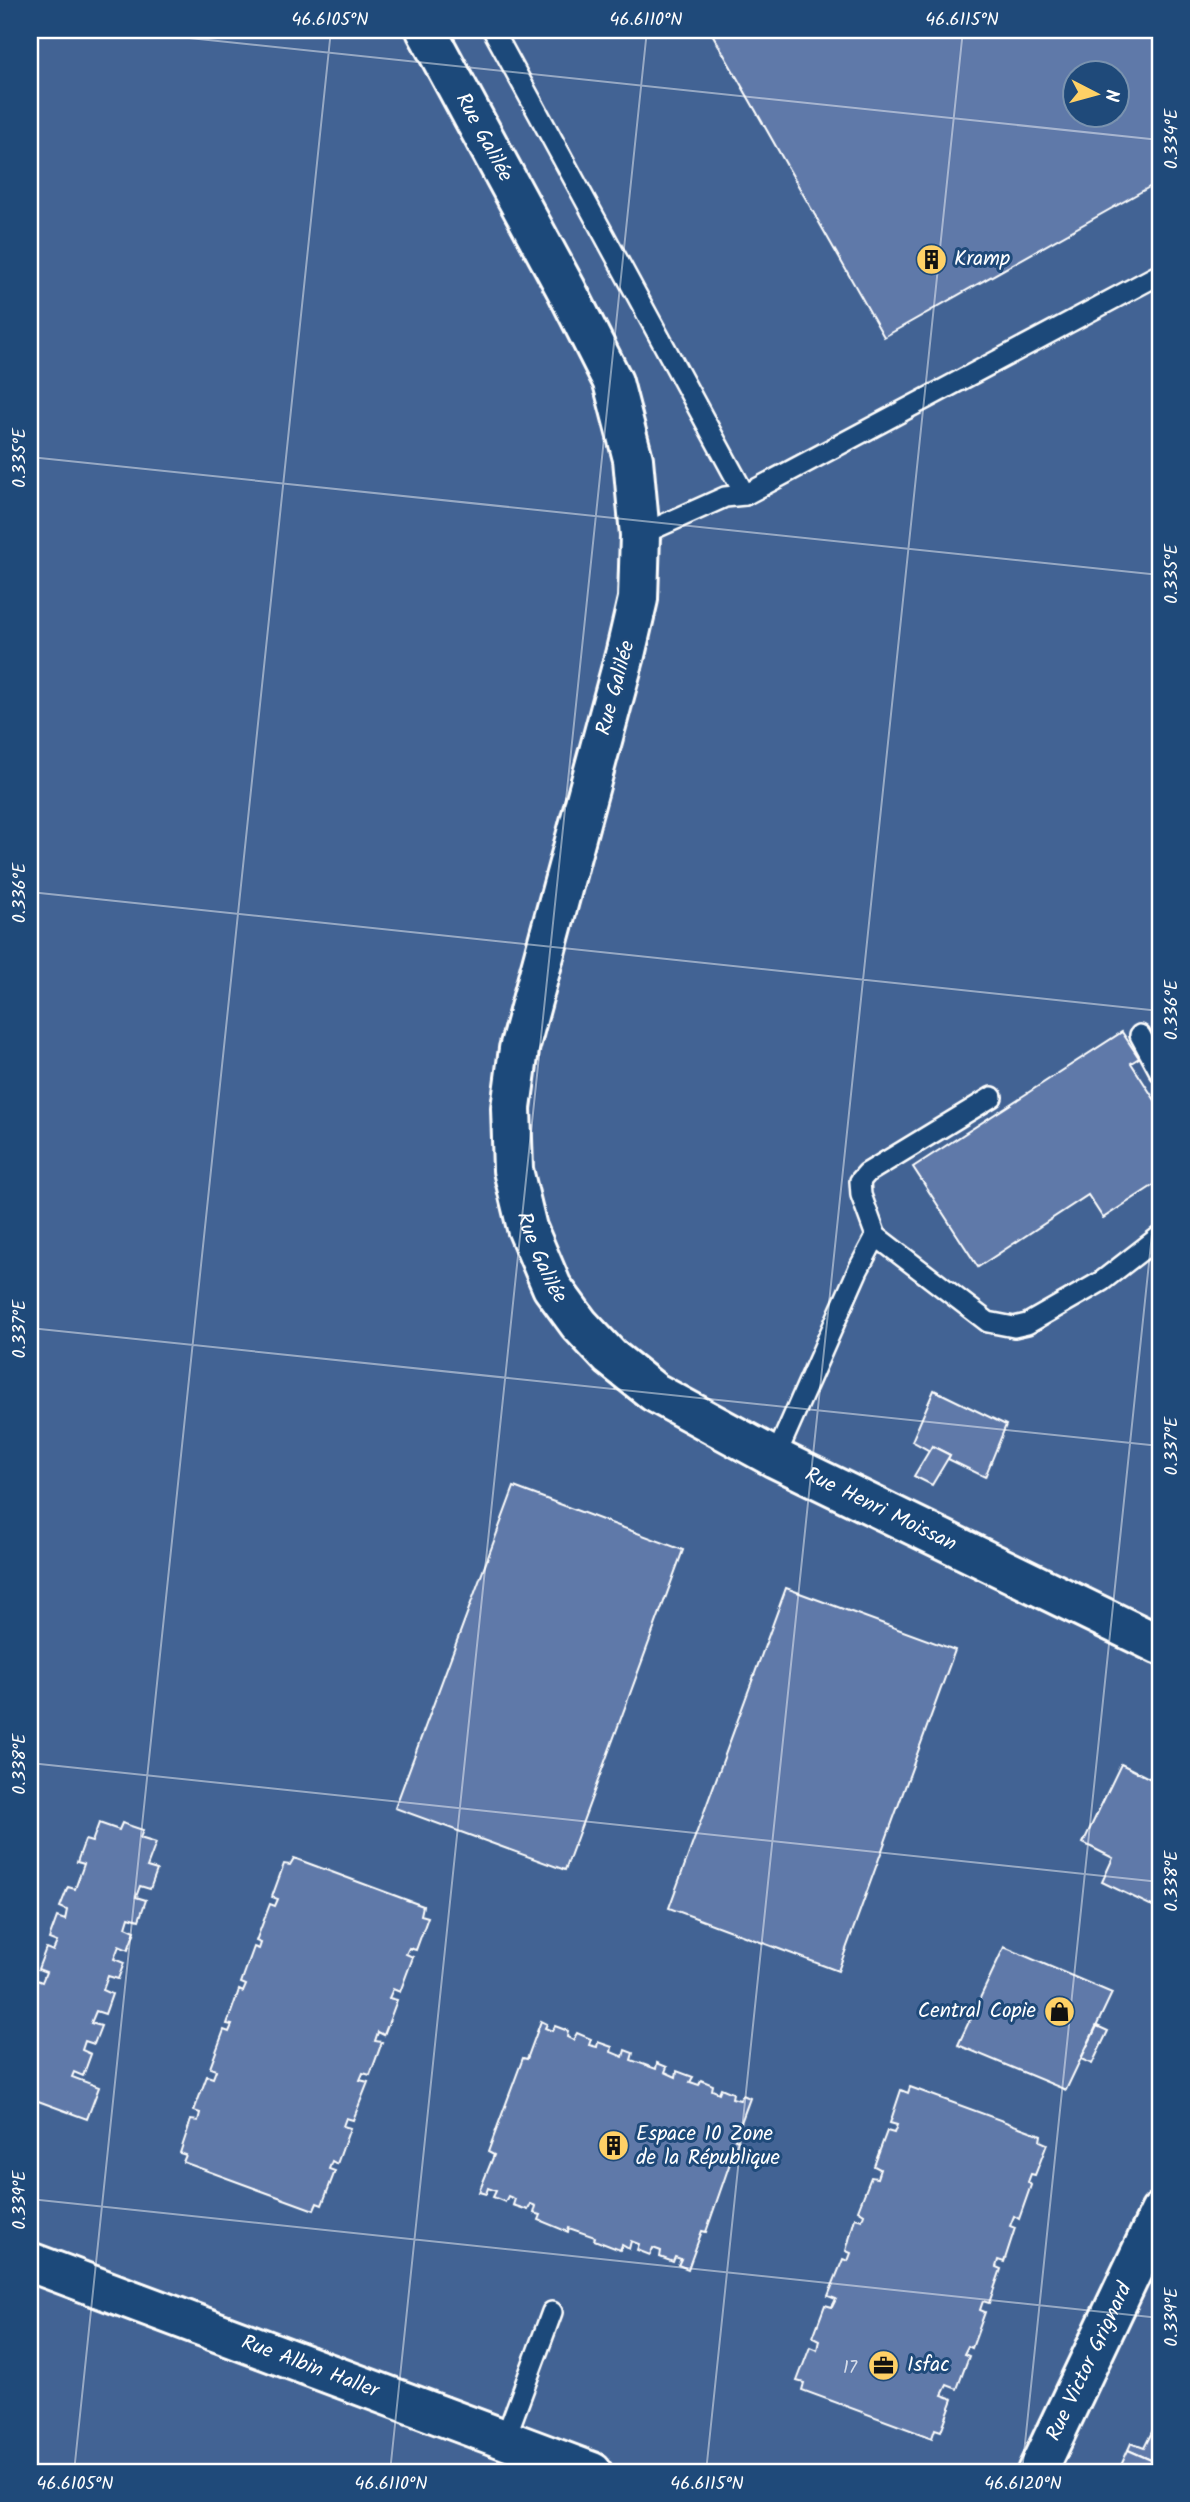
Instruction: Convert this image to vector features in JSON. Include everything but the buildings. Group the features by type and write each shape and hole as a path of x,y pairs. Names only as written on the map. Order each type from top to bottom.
{"street":[{"name":"Rue Galilée","path":"426,30 566,289 613,382 633,459 640,535 638,599 519,1049 511,1108 513,1170 527,1228 552,1287 579,1324 610,1357"},
{"name":"Rue Henri Moissan","path":"610,1357 654,1392 775,1458 1160,1645"},
{"name":"Rue Victor Grignard","path":"1037,2472 1160,2212"},
{"name":"Rue Albin Haller","path":"30,2262 592,2472"}],"lane":[{"path":"493,30 745,495"},
{"path":"640,535 725,497 745,495 1160,274"},
{"path":"1140,1035 1160,1072"},
{"path":"992,1097 867,1173 860,1181 861,1195 876,1236 988,1322 1014,1327 1027,1324 1102,1281 1160,1236"},
{"path":"775,1458 858,1270 876,1236"},
{"path":"505,2440 552,2312"}],"shaded area":[{"path":"30,30 1160,30 1160,2472 30,2472"}],"place":[{"name":"Kramp","path":"931,259"},
{"name":"Central Copie","path":"1059,2011"},
{"name":"Espace 10 Zone de la République","path":"613,2146"},
{"name":"Isfac","path":"884,2365"}]}
